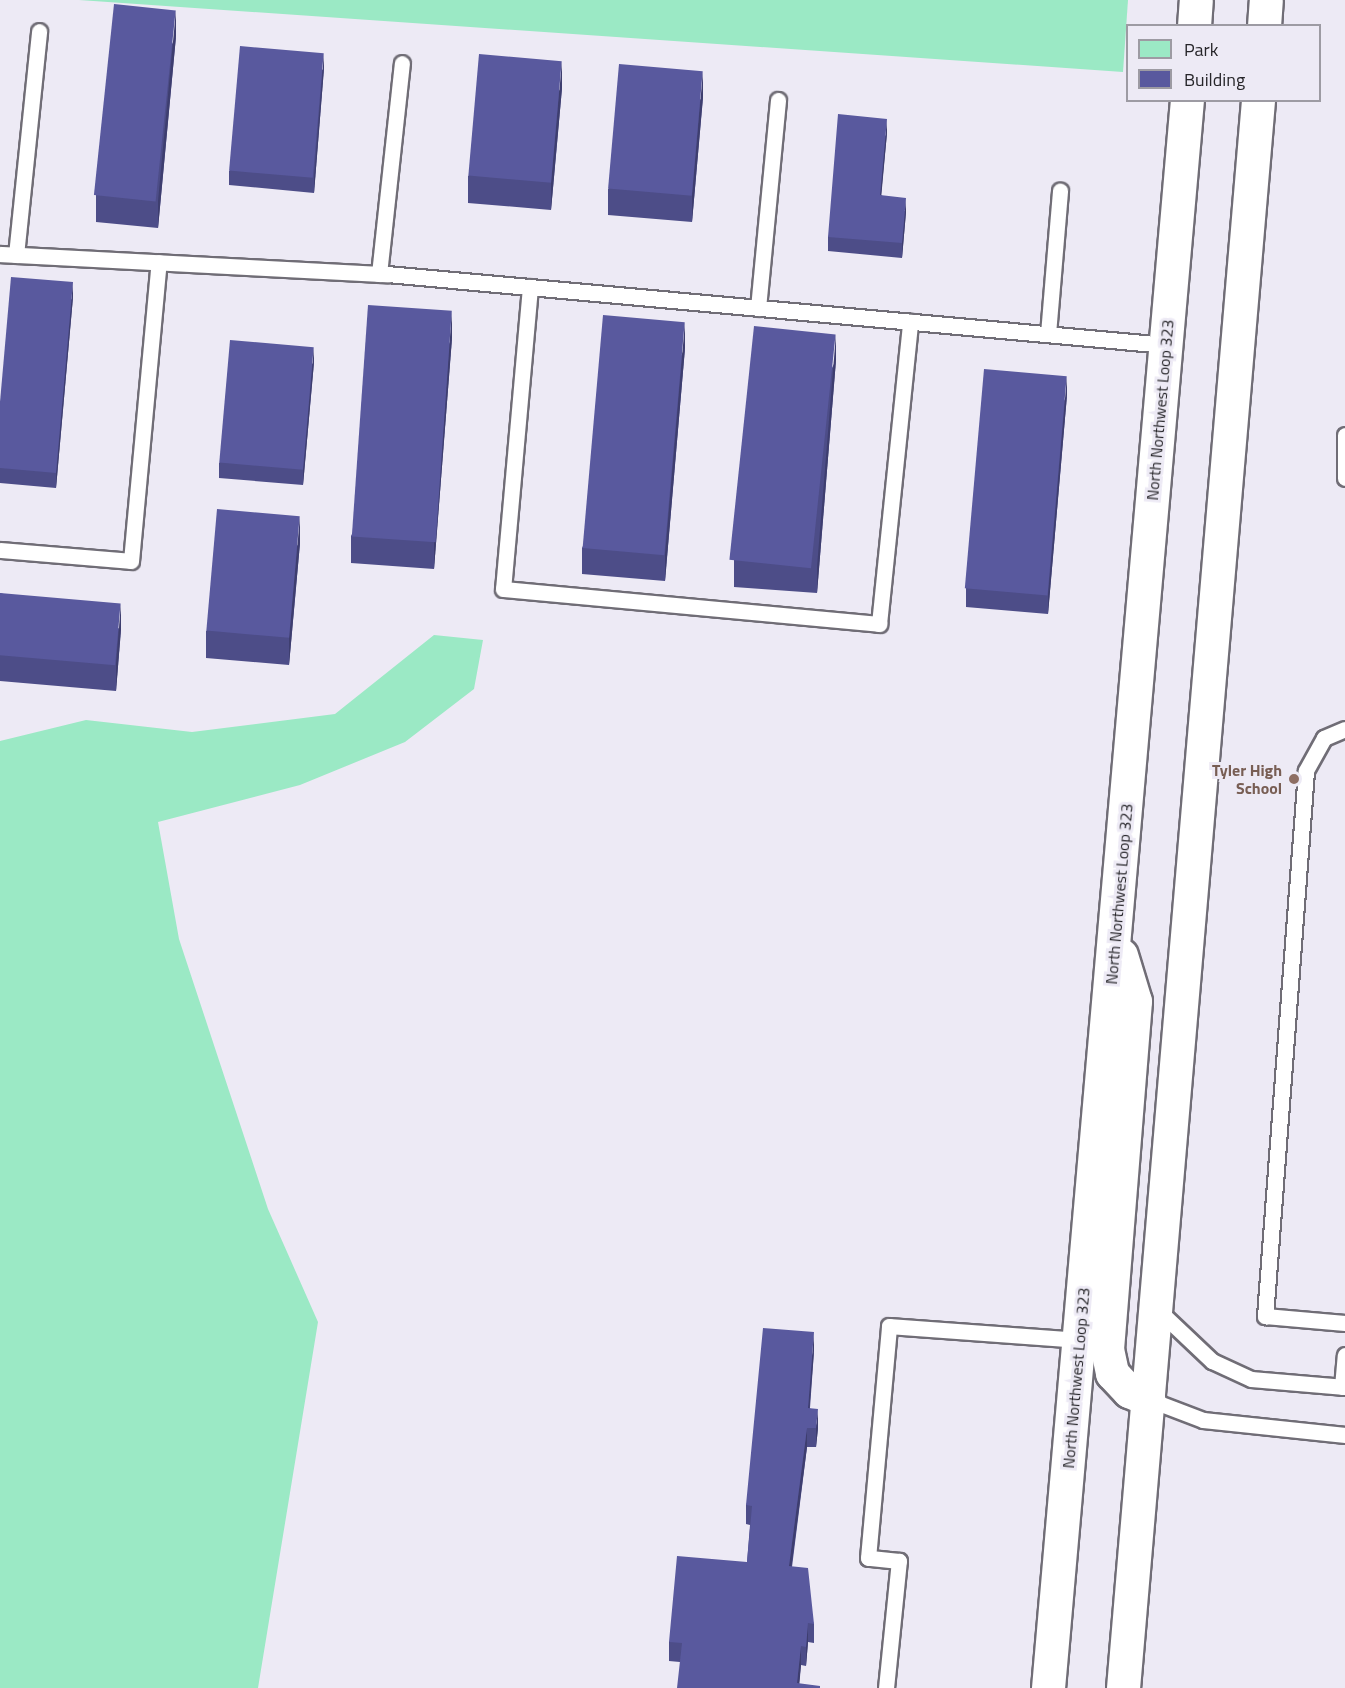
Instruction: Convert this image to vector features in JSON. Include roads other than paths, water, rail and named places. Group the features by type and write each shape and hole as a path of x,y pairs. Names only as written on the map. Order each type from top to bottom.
{"highway":[{"path":"1194,24 1196,0"},
{"path":"1264,24 1266,0"},
{"name":"North Northwest Loop 323","path":"1048,1688 1116,939 1187,102"},
{"path":"1123,1688 1258,102"},
{"path":"1116,939 1135,1000 1107,1349 1112,1373 1129,1391 1148,1399"}],"lane":[{"path":"16,255 39,31"},
{"path":"379,274 402,63"},
{"path":"758,308 778,100"},
{"path":"1048,334 1060,190"},
{"path":"0,254 379,274 1165,345"},
{"path":"0,550 131,561 159,262"},
{"path":"530,287 503,589 867,623 879,624 910,322"},
{"path":"1345,435 1345,478"},
{"path":"1345,729 1324,738 1306,771 1264,1316 1345,1323"},
{"path":"1155,1308 1212,1360 1251,1379 1344,1387 1345,1355"},
{"path":"886,1688 899,1561 868,1558 889,1326 1079,1340"},
{"path":"1148,1399 1203,1420 1345,1435"}],"place":[{"name":"Tyler High School","path":"1294,779"}]}
